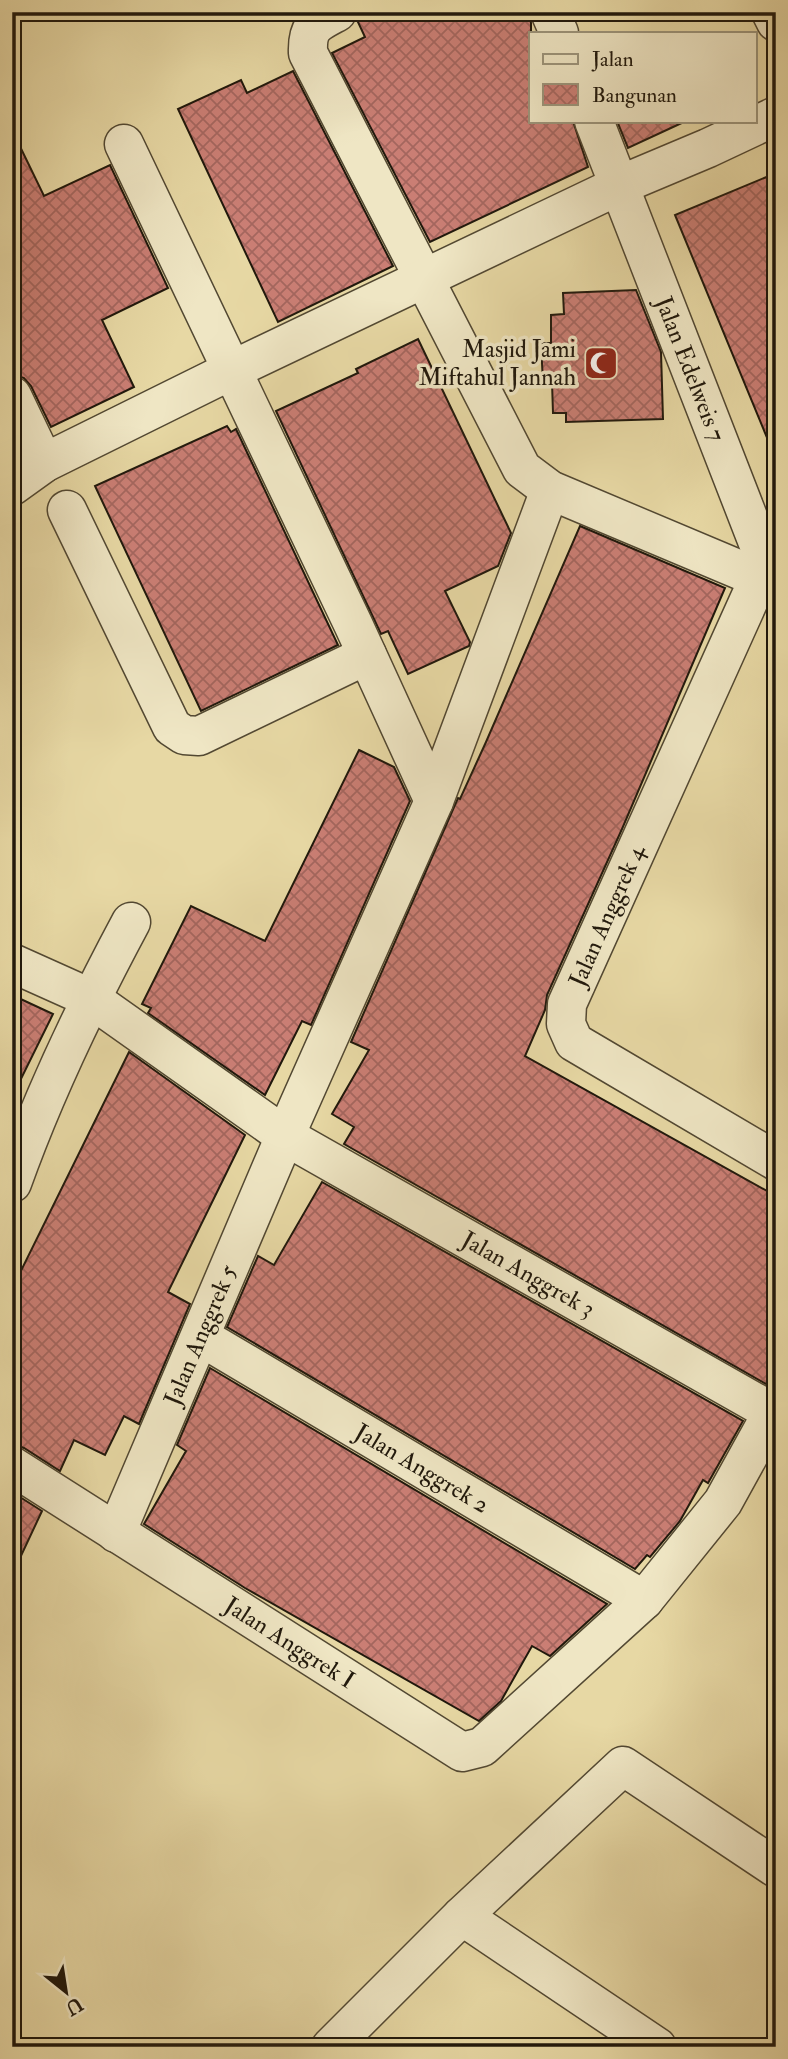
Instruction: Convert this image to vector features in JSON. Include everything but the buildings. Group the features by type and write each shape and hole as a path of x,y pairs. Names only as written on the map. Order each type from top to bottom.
{"street":[{"path":"337,12 315,23 308,37 308,53 522,469 550,490 766,560"},
{"path":"550,12 559,32"},
{"path":"771,12 776,22"},
{"path":"12,486 44,463 232,370 620,185 776,116"},
{"name":"Jalan Edelweis 7","path":"594,122 766,560"},
{"path":"124,144 434,801"},
{"path":"12,396 44,463"},
{"name":"Jalan Anggrek 5","path":"116,1533 285,1136 434,801 550,490"},
{"path":"67,510 172,727 184,735 199,736 367,655"},
{"name":"Jalan Anggrek 4","path":"766,560 567,1004 566,1024 574,1042 776,1161"},
{"path":"12,1183 27,1142 90,998 131,922"},
{"name":"Jalan Anggrek 3","path":"12,963 90,998 285,1136 774,1409"},
{"name":"Jalan Anggrek 2","path":"201,1337 645,1600"},
{"path":"645,1600 723,1502 774,1409"},
{"name":"Jalan Anggrek I","path":"12,1466 462,1752 482,1747 645,1600"},
{"path":"331,2047 462,1916 624,1766 776,1868"},
{"path":"462,1916 657,2047"}],"place":[{"name":"Masjid Jami Miftahul Jannah","path":"601,363"}]}
